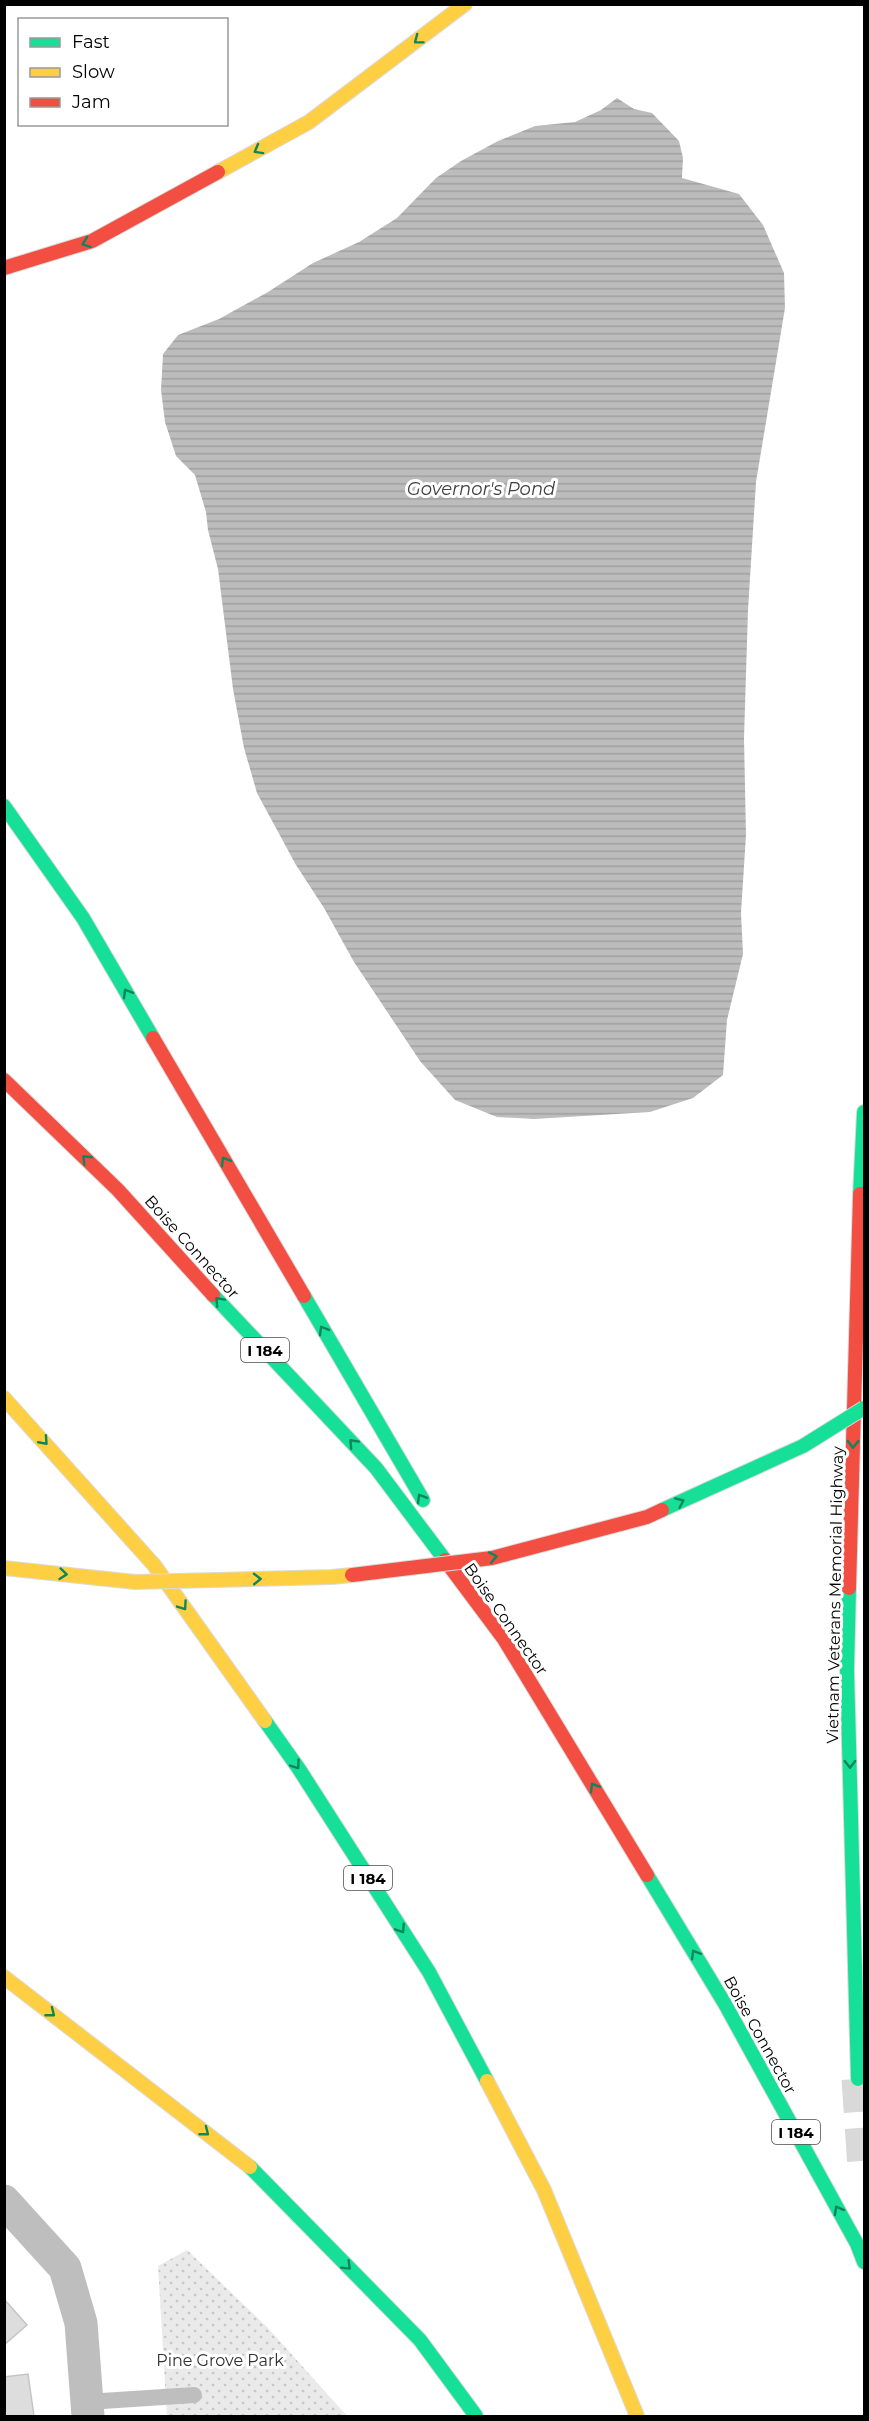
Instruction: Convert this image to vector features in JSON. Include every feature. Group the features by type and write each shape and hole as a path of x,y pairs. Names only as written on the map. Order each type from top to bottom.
{"highway":[{"path":"4,268 92,241 309,122 465,4"},
{"path":"4,806 83,918 504,1639"},
{"name":"Boise Connector","path":"4,1080 118,1190 376,1468 504,1639 725,2004 857,2244 864,2262"},
{"name":"Vietnam Veterans Memorial Highway","path":"858,2079 847,1670 859,1210 864,1112"},
{"name":"I 184","path":"4,1398 154,1565 298,1769 429,1972 544,2190 637,2416"},
{"path":"4,1569 147,1581 332,1577 492,1558 647,1517 803,1446 864,1408"},
{"path":"4,1977 245,2162 420,2340 476,2416"}],"street":[{"path":"4,2201 65,2268 81,2323 88,2409"}],"lane":[{"path":"88,2409 194,2395"}],"green space":[{"name":"Pine Grove Park","path":"187,2250 267,2327 347,2416 167,2416 158,2266"}],"water":[{"name":"Governor's Pond","path":"617,98 634,109 652,113 679,141 683,158 682,178 739,194 763,225 784,273 785,308 756,482 748,610 744,738 746,835 741,913 743,954 727,1020 723,1075 693,1098 650,1112 534,1119 497,1117 455,1100 420,1061 354,962 324,908 296,865 257,793 244,748 233,689 218,569 206,512 195,475 176,456 165,422 161,390 163,354 178,335 219,319 268,292 313,263 359,242 397,218 436,178 461,161 498,141 535,126 575,122 601,110"}],"building":[{"path":"4,2299 27,2325 4,2345"},
{"path":"28,2374 34,2416 4,2416 4,2377"}],"tunnel":[{"path":"858,2079 864,2167"}],"traffic: fast":[{"path":"4,806 83,918 153,1038"},
{"path":"860,1194 864,1112"},
{"path":"213,1295 376,1468 445,1560"},
{"path":"304,1296 423,1500"},
{"path":"662,1510 803,1446 864,1408"},
{"path":"849,1588 847,1670 858,2079"},
{"path":"265,1721 299,1769 429,1972 487,2081"},
{"path":"647,1875 725,2004 857,2244 864,2262"},
{"path":"250,2167 420,2340 476,2416"}],"traffic: slow":[{"path":"218,172 309,122 465,4"},
{"path":"4,1398 154,1565 265,1721"},
{"path":"4,1568 135,1582 352,1575"},
{"path":"4,1977 250,2167"},
{"path":"487,2081 544,2190 637,2416"}],"traffic: jam":[{"path":"4,268 92,241 218,172"},
{"path":"153,1038 304,1296"},
{"path":"4,1080 118,1190 213,1295"},
{"path":"849,1588 860,1194"},
{"path":"352,1575 492,1558 647,1517 662,1510"},
{"path":"445,1560 504,1639 647,1875"}]}
